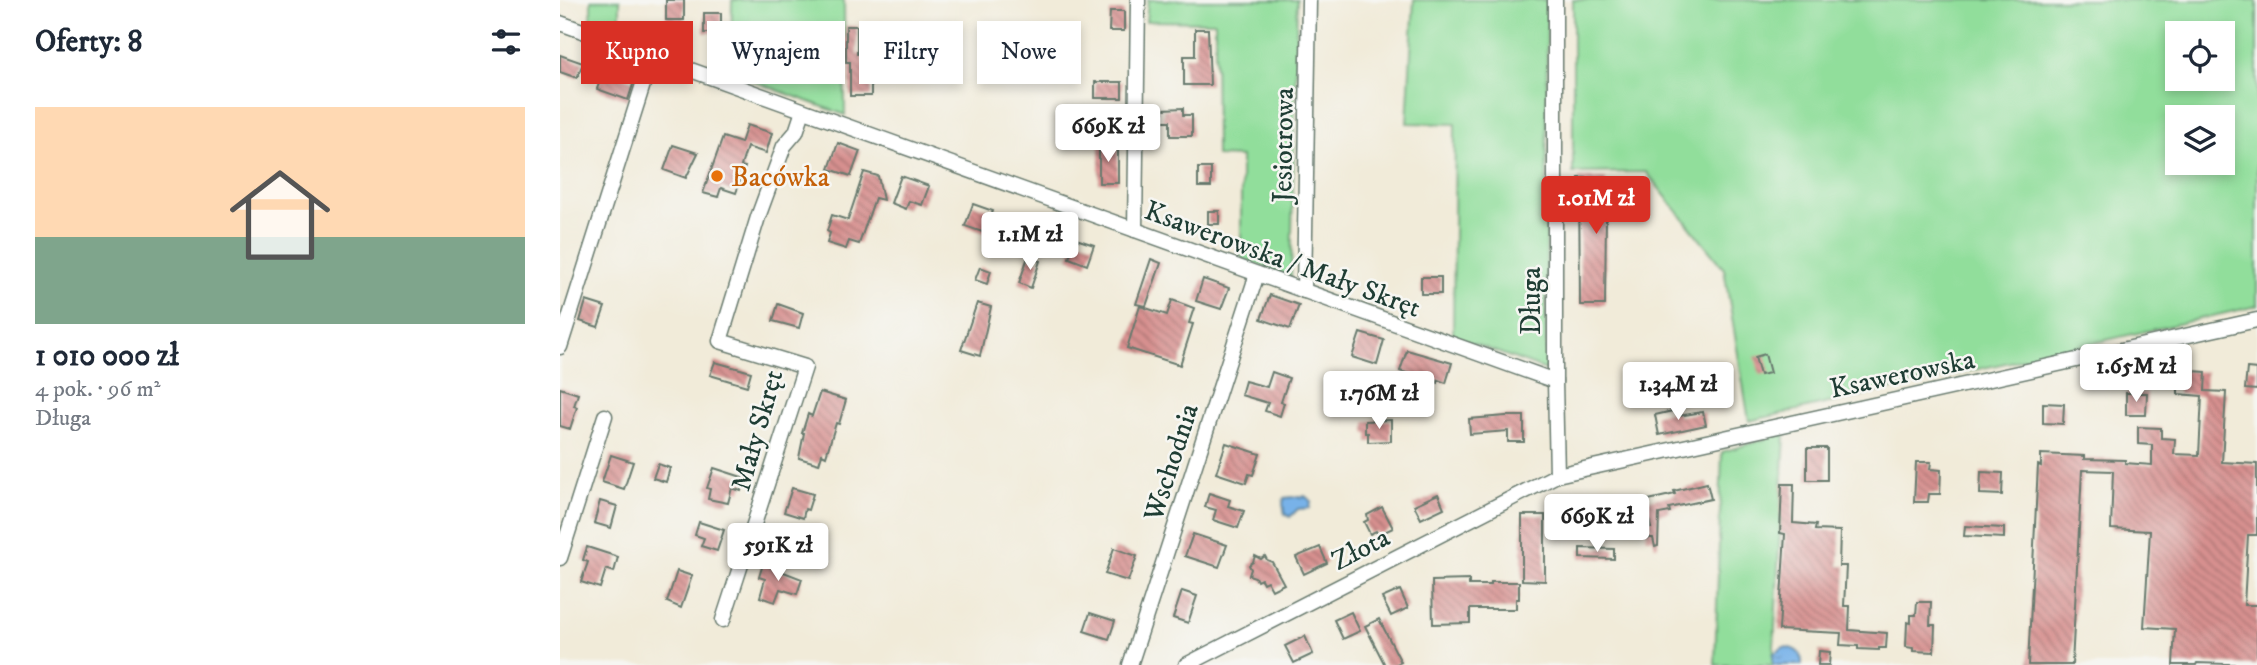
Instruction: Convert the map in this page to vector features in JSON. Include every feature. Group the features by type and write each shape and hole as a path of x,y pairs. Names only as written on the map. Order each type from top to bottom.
{"street":[{"path":"1135,230 1138,0"},
{"name":"Jesiotrowa","path":"1304,291 1308,0"},
{"name":"Długa","path":"1555,0 1557,475"},
{"name":"Ksawerowska / Mały Skręt","path":"560,23 581,31"},
{"name":"Ksawerowska / Mały Skręt","path":"693,71 1555,381"},
{"path":"560,347 643,84"},
{"name":"Mały Skręt","path":"723,620 805,367 720,341 779,158 784,146 796,132 803,111"},
{"name":"Wschodnia","path":"1130,665 1257,274"},
{"name":"Ksawerowska","path":"1557,475 2257,320"},
{"path":"560,558 605,416"},
{"name":"Złota","path":"1186,665 1557,475"}],"green space":[{"path":"591,0 620,0 620,21 591,21"},
{"path":"732,0 844,0 844,21 732,21"},
{"path":"1148,0 1297,0 1291,277 1241,258 1241,157 1216,156 1215,22 1146,21"},
{"path":"1414,0 1547,0 1546,370 1453,336 1455,124 1407,123"},
{"path":"1573,0 2257,0 2257,306 1749,421 1724,269 1646,172 1573,173"},
{"path":"761,84 845,84 845,115"},
{"path":"1785,433 1773,665 1715,665 1722,452"}],"water":[{"path":"1305,496 1311,501 1310,508 1298,509 1290,517 1285,514 1284,498"},
{"path":"1784,647 1798,652 1802,665 1773,665 1773,654"}],"building":[{"path":"666,0 684,0 684,20 666,20"},
{"path":"1110,11 1124,11 1124,31 1109,31"},
{"path":"704,13 721,13 721,21 707,21 707,33 704,33"},
{"path":"846,26 857,26 859,84 871,84 871,96 850,96 850,62 846,62"},
{"path":"1195,29 1208,29 1210,85 1184,85 1184,56 1195,56"},
{"path":"560,55 581,62 577,78 560,72"},
{"path":"1095,82 1122,82 1122,98 1095,98"},
{"path":"599,84 633,84 628,100 597,89"},
{"path":"1183,108 1183,115 1192,115 1192,136 1170,136 1170,121 1163,121 1163,109"},
{"path":"747,125 772,133 766,153 747,147 741,166 745,167 736,193 721,188 718,197 703,193 723,137 741,143"},
{"path":"838,143 860,151 851,176 829,169"},
{"path":"1099,144 1118,144 1118,183 1099,183"},
{"path":"673,145 698,153 686,178 664,170"},
{"path":"1198,168 1211,168 1211,187 1198,187"},
{"path":"864,172 878,176 883,200 875,198 859,244 849,241 846,249 827,243 830,233 827,231 832,215 848,220"},
{"path":"901,176 929,186 922,205 909,201 906,209 891,203"},
{"path":"1579,178 1606,178 1606,198 1635,197 1636,214 1606,215 1605,305 1580,305"},
{"path":"973,204 993,211 989,221 1019,232 1012,250 991,243 994,236 965,226"},
{"path":"1208,211 1219,211 1219,224 1208,224"},
{"path":"1076,239 1094,245 1087,265 1069,258"},
{"path":"1028,257 1040,261 1031,288 1019,283"},
{"path":"1151,259 1161,263 1146,306 1136,304"},
{"path":"980,267 991,271 987,284 975,280"},
{"path":"1421,277 1441,277 1441,294 1421,294"},
{"path":"1203,279 1229,288 1221,309 1196,301"},
{"path":"1270,295 1299,305 1290,329 1261,319"},
{"path":"1172,300 1194,308 1189,323 1193,324 1180,365 1127,348 1140,306 1167,315"},
{"path":"586,301 605,307 598,327 580,321"},
{"path":"977,303 991,307 980,356 961,350"},
{"path":"778,304 803,313 799,328 773,321"},
{"path":"1360,333 1384,340 1377,365 1352,357"},
{"path":"1407,350 1452,363 1446,383 1400,371"},
{"path":"1765,354 1770,373 1760,375 1755,357"},
{"path":"715,362 751,372 747,386 710,375"},
{"path":"2247,368 2257,369 2257,390 2245,389"},
{"path":"2178,370 2206,372 2205,391 2226,392 2222,462 2257,464 2257,535 2248,535 2244,605 2257,605 2257,665 2173,665 2175,629 2144,627 2150,531 2111,529 2113,471 2082,470 2072,665 2028,665 2038,465 2041,466 2041,454 2125,460 2125,463 2152,465 2152,445 2138,444 2138,427 2161,428 2161,438 2175,439 2174,454 2199,455 2202,396 2178,394"},
{"path":"1272,372 1289,378 1281,402 1284,403 1280,416 1265,411 1268,403 1241,395 1245,381 1267,387"},
{"path":"560,388 578,394 570,429 560,426"},
{"path":"820,392 846,400 826,456 822,454 819,464 799,458 808,414 812,416"},
{"path":"2126,393 2147,393 2146,415 2126,415"},
{"path":"2043,403 2064,404 2063,424 2043,423"},
{"path":"1677,410 1678,416 1703,412 1706,425 1659,435 1655,415"},
{"path":"1524,416 1524,442 1508,442 1508,431 1470,434 1469,419"},
{"path":"1391,420 1391,441 1368,442 1365,421"},
{"path":"1226,443 1260,454 1253,475 1249,474 1246,483 1216,473"},
{"path":"1807,448 1827,448 1827,480 1807,480"},
{"path":"611,455 633,462 624,489 602,482"},
{"path":"1916,462 1931,462 1930,469 1941,470 1940,494 1929,494 1928,502 1914,502"},
{"path":"658,464 670,468 666,482 653,478"},
{"path":"714,468 745,478 741,491 732,488 728,503 708,499 710,489 707,488"},
{"path":"1981,472 2003,473 2002,495 1980,494"},
{"path":"1707,483 1711,499 1669,508 1670,512 1659,514 1658,546 1655,547 1653,538 1646,538 1647,528 1651,528 1644,501"},
{"path":"1782,484 1794,484 1793,523 1816,525 1815,530 1840,531 1839,566 1846,566 1844,606 1850,606 1849,630 1887,633 1886,648 1858,649 1858,646 1840,645 1841,633 1779,630 1785,534 1780,533"},
{"path":"792,488 813,494 803,518 784,512"},
{"path":"1209,493 1230,500 1228,506 1244,511 1238,528 1213,520 1216,510 1205,507"},
{"path":"1438,494 1444,508 1421,519 1414,505"},
{"path":"1581,497 1607,497 1607,515 1581,515"},
{"path":"600,501 617,506 611,528 594,523"},
{"path":"1382,507 1393,528 1378,535 1376,531 1370,534 1364,522 1368,520 1367,515"},
{"path":"1522,515 1545,515 1545,581 1522,580"},
{"path":"699,522 724,530 717,551 701,546 704,538 695,535"},
{"path":"1965,526 2004,528 2004,538 1964,536"},
{"path":"1193,534 1227,545 1219,567 1185,556"},
{"path":"587,547 618,557 614,572 606,569 600,588 581,582 588,562 583,560"},
{"path":"1320,547 1327,563 1304,574 1296,557"},
{"path":"1114,548 1137,556 1128,581 1105,574"},
{"path":"1580,548 1614,549 1614,559 1580,558"},
{"path":"1255,556 1261,559 1265,556 1272,562 1284,584 1272,590 1267,581 1257,581 1249,575 1249,565"},
{"path":"763,564 802,579 797,594 780,589 775,602 760,597 765,579 759,577"},
{"path":"677,571 692,576 681,608 667,602"},
{"path":"1469,580 1469,585 1519,582 1516,609 1470,609 1470,623 1433,624 1432,581"},
{"path":"1400,590 1408,608 1391,616 1382,598"},
{"path":"1182,591 1197,596 1188,623 1173,618"},
{"path":"1917,602 1931,602 1930,625 1935,625 1934,652 1913,651 1913,648 1906,647 1907,622 1911,623 1911,615 1916,615"},
{"path":"1351,612 1360,631 1343,639 1334,620"},
{"path":"1090,613 1115,621 1109,639 1084,631"},
{"path":"1379,619 1401,662 1395,665 1385,665 1365,626"},
{"path":"1305,636 1313,654 1294,663 1285,646"},
{"path":"1819,651 1830,652 1829,665 1818,665"}],"place":[{"name":"Bacówka","path":"717,176"}]}
